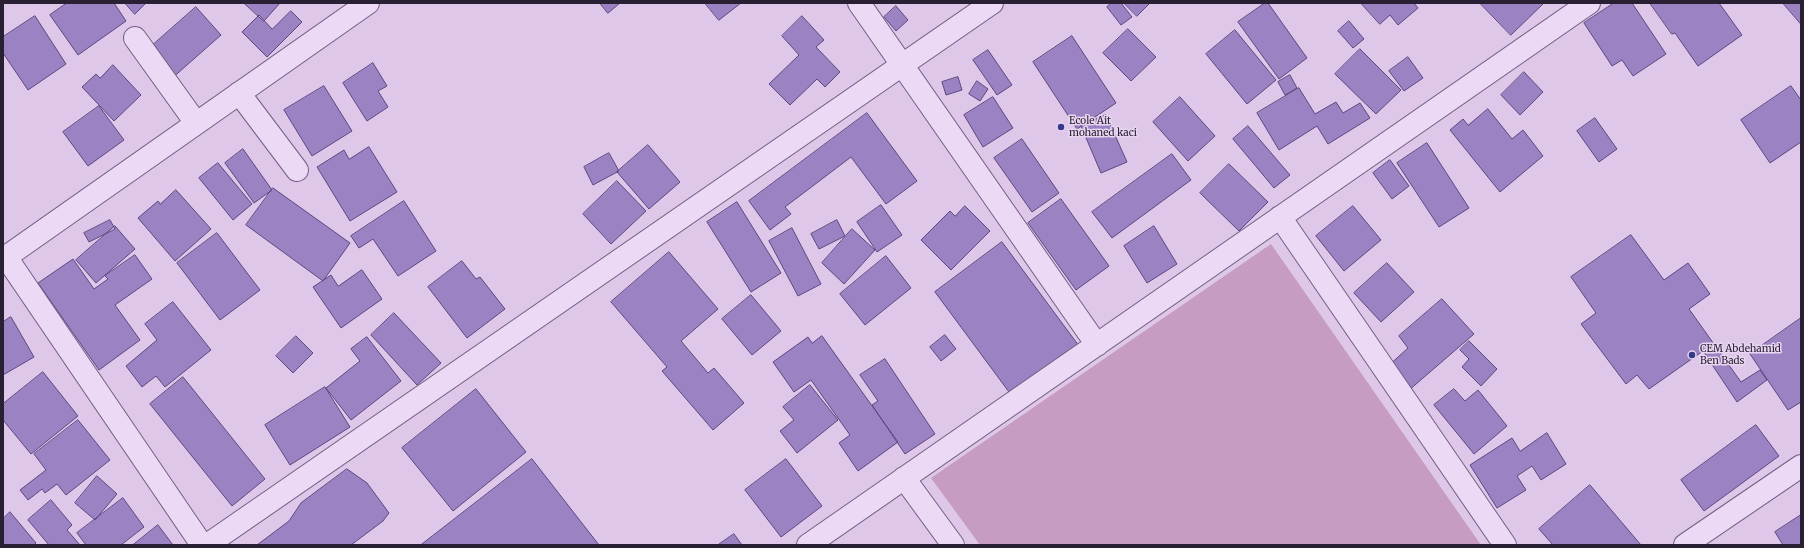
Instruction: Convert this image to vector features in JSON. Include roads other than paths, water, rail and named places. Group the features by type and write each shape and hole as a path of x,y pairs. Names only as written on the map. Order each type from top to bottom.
{"street":[{"path":"202,545 4,258 368,3"},
{"path":"859,3 1097,345"},
{"path":"207,545 904,66 992,3"},
{"path":"808,545 1589,3"},
{"path":"135,38 196,124"},
{"path":"239,93 297,170"},
{"path":"1280,217 1505,545"},
{"path":"1685,545 1801,466"},
{"path":"904,478 953,545"}],"place":[{"name":"Ecole Ait mohaned kaci","path":"1061,127"},
{"name":"CEM Abdehamid Ben Bads","path":"1692,355"}]}
